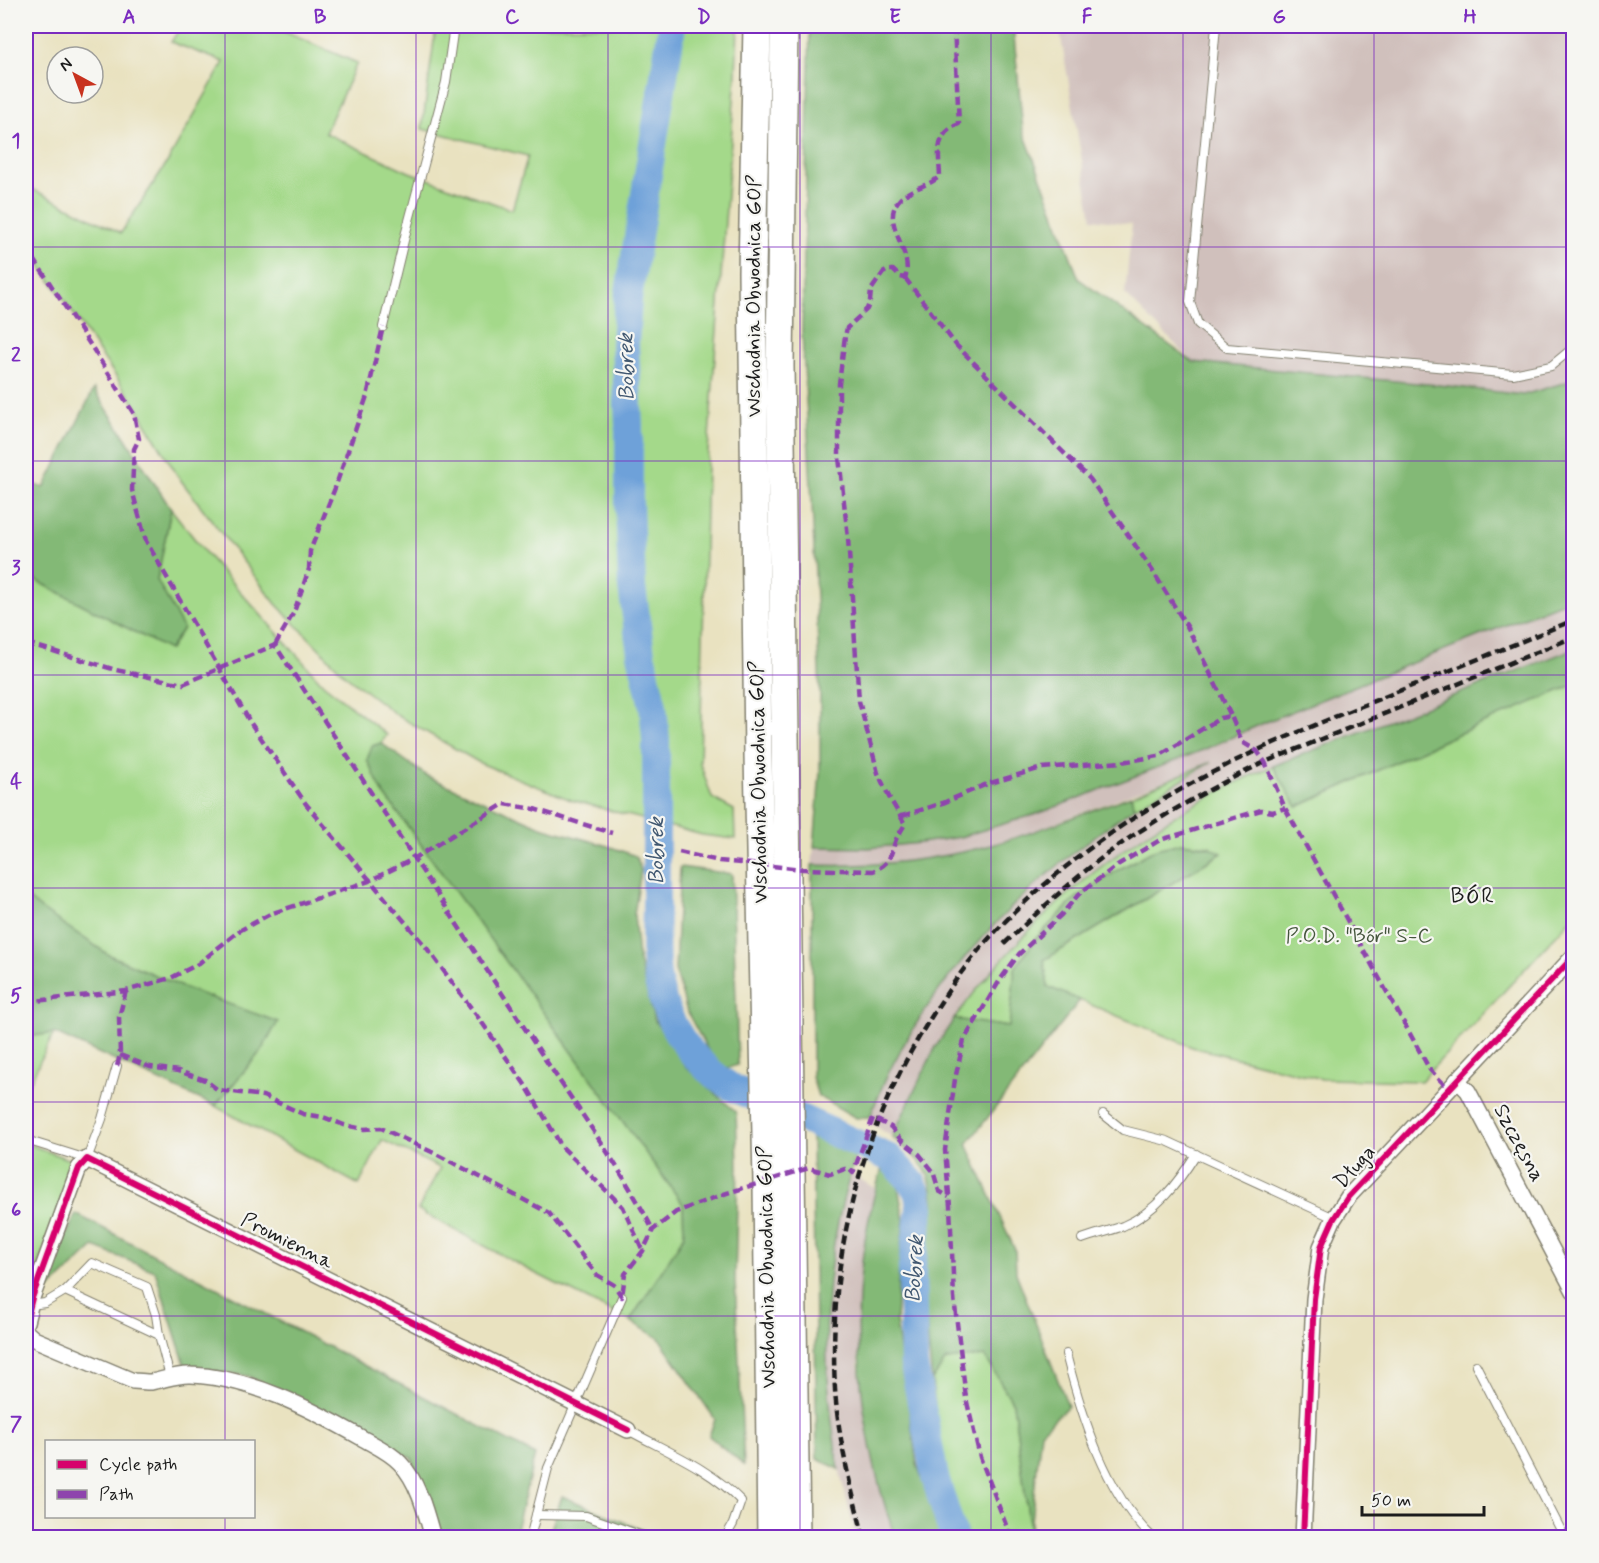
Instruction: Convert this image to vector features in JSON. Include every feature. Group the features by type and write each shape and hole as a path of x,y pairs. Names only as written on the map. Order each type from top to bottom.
{"highway":[{"name":"Wschodnia Obwodnica GOP","path":"757,26 752,272 771,753 792,1184 796,1538"},
{"name":"Wschodnia Obwodnica GOP","path":"771,1538 766,1171 784,26"}],"street":[{"name":"Długa","path":"1303,1538 1314,1299 1321,1247 1334,1218 1348,1197 1574,956"},
{"name":"Szczęsna","path":"1457,1080 1468,1090 1574,1291"},
{"path":"26,1322 79,1168 87,1159"},
{"name":"Promienna","path":"87,1159 628,1430"},
{"path":"26,1332 34,1339 132,1381 150,1382 191,1375 238,1382 306,1407 380,1448 399,1462 409,1474 420,1498 433,1538"}],"lane":[{"path":"382,327 446,82 454,26"},
{"path":"1216,26 1190,302 1198,324 1227,348 1513,374 1551,366 1574,347"},
{"path":"26,1140 87,1159 102,1119 117,1066"},
{"path":"1103,1114 1123,1130 1167,1141 1334,1218"},
{"path":"1082,1239 1123,1226 1144,1214 1180,1180 1196,1154"},
{"path":"30,1305 45,1304 65,1292 92,1263 147,1287 170,1377"},
{"path":"65,1292 159,1335"},
{"path":"530,1538 548,1468 622,1297"},
{"path":"1066,1354 1089,1432 1126,1506 1153,1538"},
{"path":"1476,1365 1565,1538"},
{"path":"628,1430 695,1466 729,1489 741,1501 733,1524 724,1538"},
{"path":"536,1515 586,1516 648,1538"}],"shaded area":[{"path":"1059,26 1573,26 1573,376 1567,382 1523,395 1193,362 1125,294 1132,224 1092,219"},
{"path":"1573,598 1573,649 1253,774 1090,874 1025,934 972,995 935,1048 892,1137 868,1121 891,1067 921,1017 962,959 987,931 1013,904 1092,837 1134,808 1206,765 1029,833 985,847 894,863 844,866 812,865 814,847 868,848 960,837 1040,813 1203,750 1266,722"},
{"path":"850,1173 876,1189 860,1285 858,1365 871,1454 895,1537 856,1537 832,1433 826,1365 827,1297 835,1232"}],"green space":[{"path":"181,26 271,26 357,63 325,133 409,172 512,210 528,156 422,129 436,26 738,26 707,465 700,763 712,798 734,810 735,839 702,835 571,800 480,763 398,716 345,675 276,604 179,478 132,400 26,244 26,186 121,233 168,161 224,62 171,42"},
{"path":"810,26 1013,26 1023,130 1079,279 1193,362 1523,395 1567,382 1573,376 1573,598 1266,722 1203,750 1040,813 960,837 868,848 814,847 820,772 820,694 802,332"},
{"path":"94,389 171,509 157,580 183,628 169,650 26,575 26,481 44,488"},
{"path":"171,509 208,556 323,684 387,735 381,743 372,746 382,791 683,1204 684,1236 630,1321 418,1210 440,1168 382,1140 359,1185 215,1106 261,1051 277,1022 182,987 109,955 26,897 26,575 170,650 183,628 157,580"},
{"path":"1573,649 1573,685 1453,736 1297,807 1273,766"},
{"name":"P.O.D. \"Bór\" S-C","path":"1573,685 1573,917 1421,1081 1322,1079 1192,1047 1048,987 1044,960 1221,854 1210,846 1181,843 1156,849 1118,870 1076,898 1034,940 1009,1027 954,1019 1021,939 1096,870 1137,840 1225,788 1273,766 1298,807 1453,736"},
{"path":"381,743 427,776 541,827 636,856 641,870 634,915 638,957 654,1019 686,1067 736,1112 738,1166 735,1280 744,1465 709,1436 715,1419 659,1338 630,1321 684,1236 683,1204 382,791 367,760 372,746"},
{"path":"1211,762 1134,808 1131,796"},
{"path":"1131,796 1134,808 1097,834 1029,891 967,955 914,1027 889,1072 870,1117 856,1118 818,1096 812,1077 812,865 899,862 963,852 1021,836"},
{"path":"1181,843 1210,847 1222,853 1044,960 1048,987 1080,1000 967,1144 1015,1250 1016,1273 1068,1406 1041,1432 1030,1530 1013,1403 985,1356 946,1360 932,1380 925,1314 924,1274 932,1214 932,1190 923,1166 892,1137 935,1048 954,1019 1009,1027 1015,968 1035,940 1076,898 1118,870 1156,849"},
{"path":"680,867 732,874 738,1065 724,1069 710,1054 687,1012 675,970"},
{"path":"26,897 109,955 182,987 278,1022 261,1051 215,1106 54,1033 26,1037"},
{"path":"54,1033 26,1090 26,1037"},
{"path":"812,1135 857,1154 836,1233 827,1310 829,1389 839,1469 817,1459"},
{"path":"26,1143 75,1162 26,1302"},
{"path":"882,1168 897,1181 904,1220 896,1322 917,1464 942,1537 895,1537 870,1446 859,1353 859,1306 862,1260 870,1213"},
{"path":"76,1214 535,1455 514,1537 440,1537 412,1458 248,1376 186,1368 155,1271 94,1247 45,1293 45,1281"},
{"path":"985,1356 1013,1403 1030,1530 968,1537 946,1475 932,1380 946,1360"},
{"path":"562,1496 659,1537 548,1538"},
{"path":"1030,1530 1063,1537 968,1537"}],"waterway":[{"name":"Bobrek","path":"672,26 628,299 625,344 632,587 641,654 653,706 656,739 655,945 657,977 663,1002 676,1031 695,1056 718,1078 731,1087 890,1158 912,1182 918,1194 920,1208 912,1267 914,1365 935,1477 954,1538"}],"railway":[{"path":"864,1538 842,1445 835,1389 834,1340 837,1291 844,1243 867,1150 885,1105 930,1019 969,962 1009,917 1065,868 1125,824 1189,785 1241,758 1302,731 1574,620"},
{"path":"1004,944 1069,884 1111,851 1166,814 1205,792 1265,762 1574,637"}],"marked path":[{"path":"679,852 719,861 803,869 873,871 883,866 888,860 905,824 878,773 859,701 848,538 839,457 839,384 847,328 867,309 871,290 883,273 893,270 900,277 905,278 907,268 895,227 894,208 905,195 940,176 939,153 942,139 945,133 959,124 954,26"},
{"path":"26,247 134,414 139,439 134,449 132,490 146,541 250,722 306,804 426,947 483,1024 528,1089 562,1147 623,1207 643,1251"},
{"path":"905,278 956,345 1090,479 1188,628 1231,716"},
{"path":"275,645 294,612 309,569 310,551 367,396 383,327"},
{"path":"26,647 33,645 116,670 183,684 275,645 610,1156 653,1230"},
{"path":"902,816 943,803 987,784 1042,768 1122,762 1159,756 1220,718 1231,716 1242,742 1257,751 1265,762 1285,808 1430,1070 1449,1089"},
{"path":"26,1002 126,991 171,978 198,964 239,931 270,914 369,881 415,858 504,804 534,809 612,833"},
{"path":"1011,1538 980,1457 966,1398 954,1298 945,1150 955,1079 964,1040 1000,980 1019,954 1061,915 1079,894 1119,864 1160,840 1261,810 1273,812 1285,808"},
{"path":"117,1066 120,1055 119,1017 126,991"},
{"path":"120,1055 150,1067 178,1071 205,1080 218,1090 263,1096 303,1114 323,1117 364,1129 381,1128 434,1153 549,1213 597,1275 614,1285 622,1297 625,1274 643,1251 653,1230 676,1212 724,1194 809,1168 830,1174 848,1168 853,1173 873,1118 891,1127 901,1140 919,1154 933,1171 939,1191 949,1197"},
{"path":"26,1200 26,1213"}],"cycle path":[{"path":"1303,1538 1314,1299 1321,1247 1333,1220 1348,1197 1574,956"},
{"path":"26,1322 32,1298 79,1168 87,1159 628,1430"}],"district":[{"name":"BÓR","path":"1473,897"}]}
